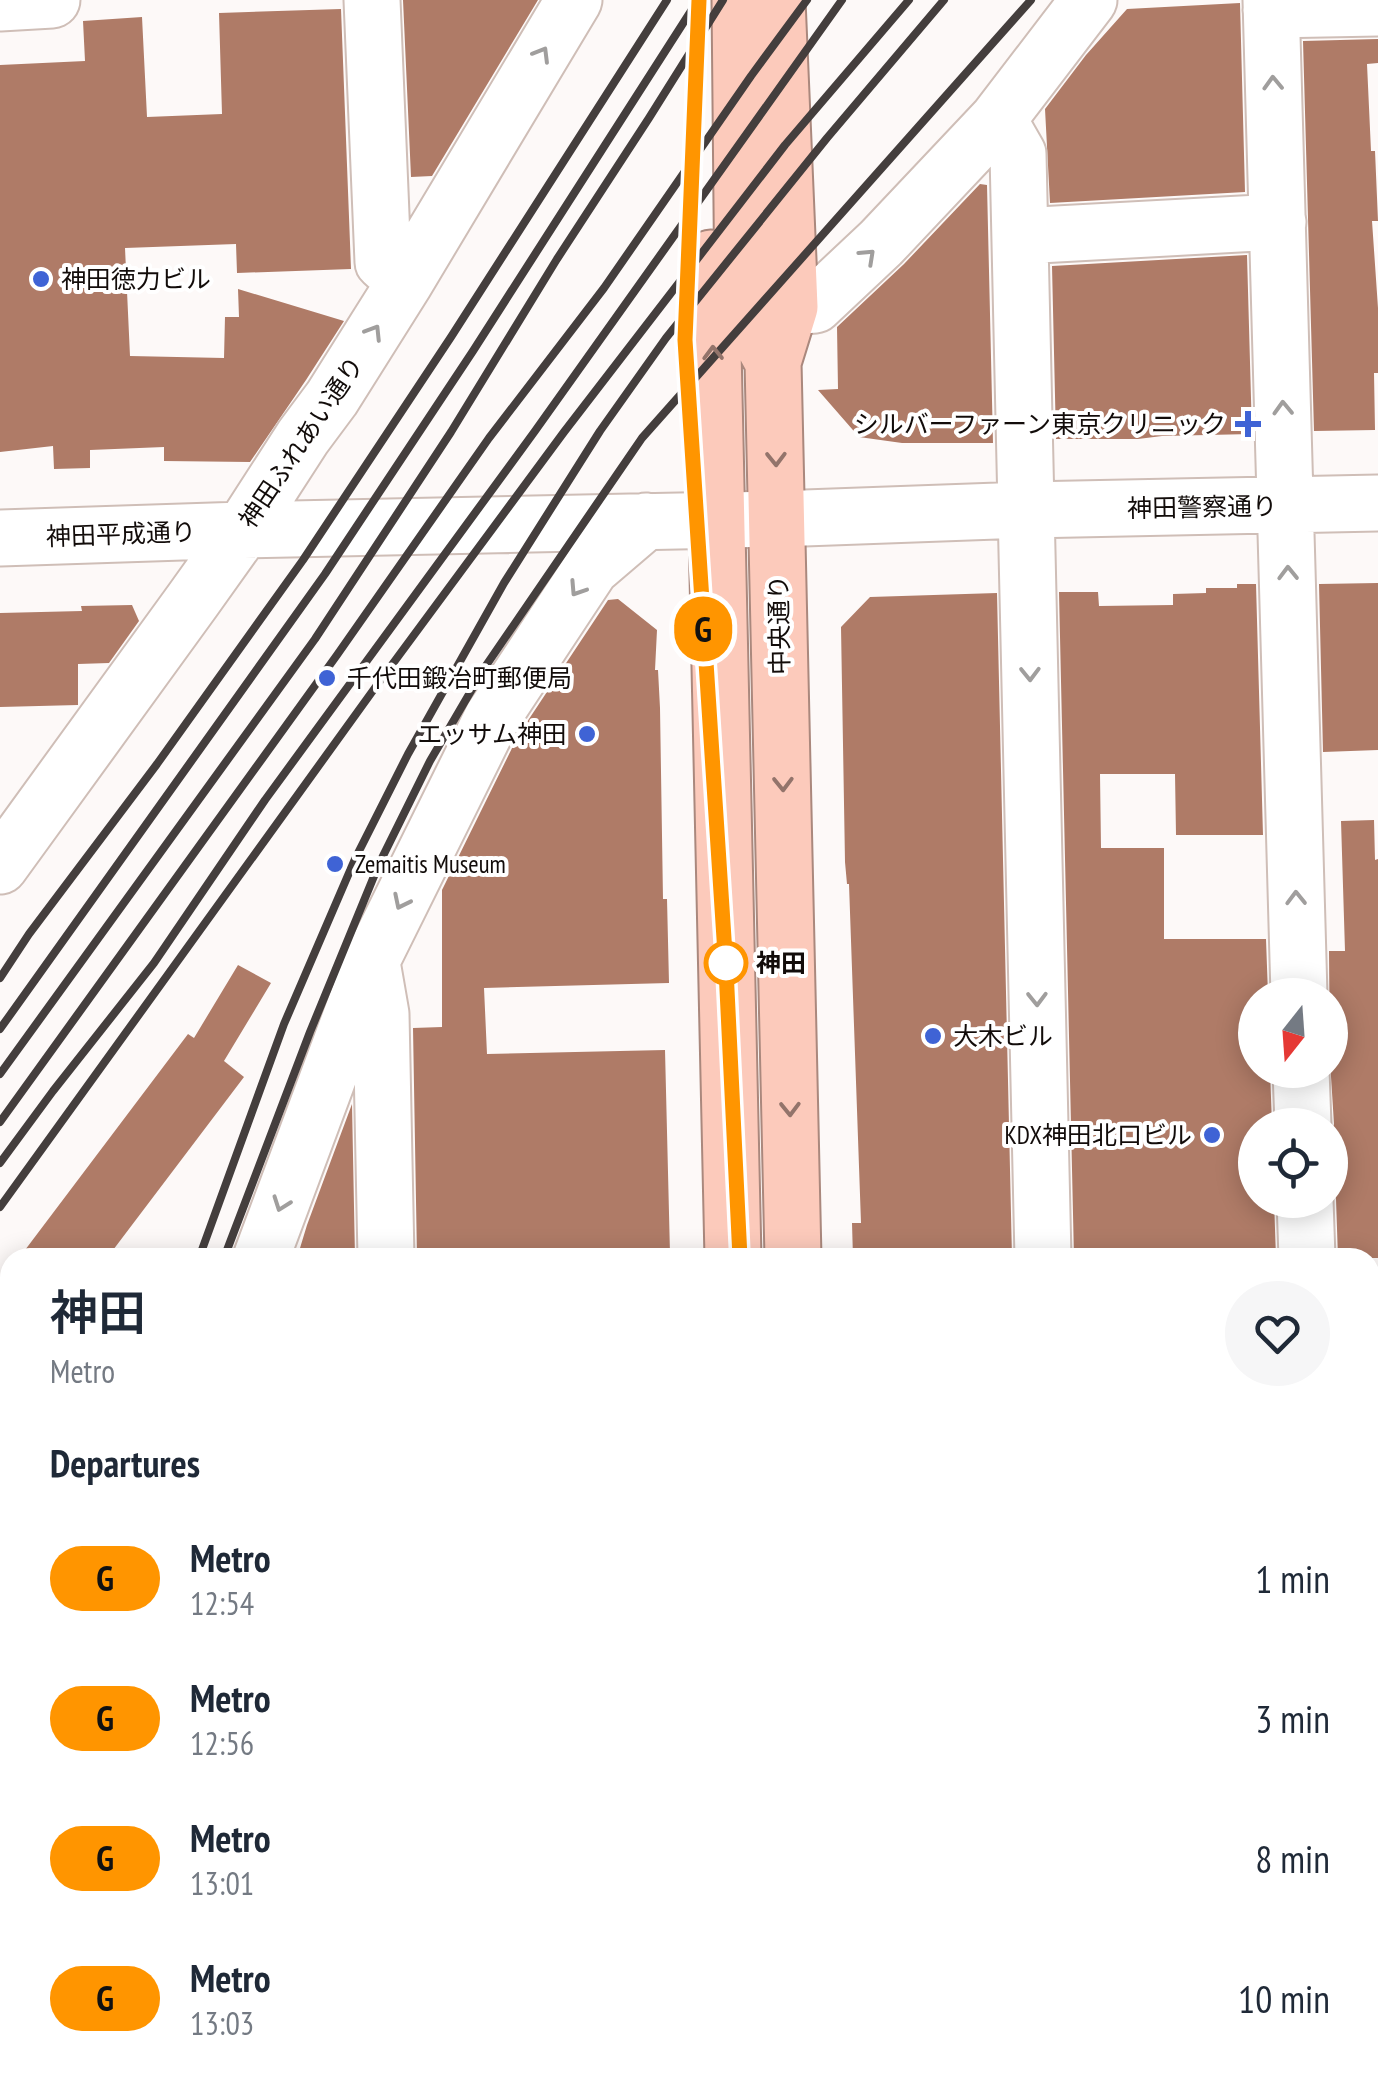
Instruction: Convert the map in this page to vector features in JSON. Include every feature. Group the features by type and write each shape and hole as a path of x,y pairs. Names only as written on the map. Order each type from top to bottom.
{"highway":[{"path":"704,0 733,1248"},
{"name":"中央通り","path":"740,0 743,308 773,362 793,1248"},
{"path":"773,362 790,307 777,0"}],"street":[{"path":"0,3 52,0"},
{"path":"372,0 383,262 406,282"},
{"name":"神田ふれあい通り","path":"0,866 243,530 332,398 574,0"},
{"path":"790,307 815,305 881,243 998,119 1089,0"},
{"path":"1299,978 1271,5 1378,8"},
{"path":"998,119 1018,154 1044,1248"},
{"path":"1020,236 1278,222"},
{"name":"神田警察通り","path":"646,521 1378,502"},
{"path":"266,1248 372,960 492,718 591,568 646,521"},
{"name":"神田平成通り","path":"0,538 646,521"},
{"path":"372,960 381,1014 386,1248"},
{"path":"1306,1218 1307,1248"}],"building":[{"path":"403,0 538,0 432,176 411,177"},
{"path":"1240,3 1245,192 1050,203 1045,109 1127,9"},
{"path":"341,9 351,269 237,273 236,244 125,248 130,356 224,358 225,317 239,317 238,289 344,321 250,462 164,461 164,447 90,450 90,468 54,469 53,446 0,452 0,65 85,61 83,21 142,17 147,117 222,114 219,13"},
{"path":"1378,39 1378,63 1367,64 1378,221 1372,221 1378,308 1375,430 1314,431 1303,41"},
{"path":"980,184 987,185 993,443 902,443 859,437 818,390 838,389 837,327"},
{"path":"1247,255 1252,434 1056,439 1052,266"},
{"path":"1378,583 1378,750 1323,752 1319,584"},
{"path":"1256,584 1263,835 1176,835 1175,774 1100,774 1101,848 1164,848 1164,939 1266,939 1267,978 1238,978 1238,1088 1271,1088 1271,1108 1238,1108 1238,1218 1275,1218 1276,1248 1074,1248 1059,592 1098,592 1099,606 1173,605 1173,594 1206,593 1206,588"},
{"path":"997,593 1012,1248 853,1248 852,1223 861,1223 849,884 845,862 841,627 870,597"},
{"path":"618,599 657,630 655,670 660,708 663,899 667,899 669,983 484,988 487,1054 665,1050 670,1248 417,1248 413,1028 442,1027 442,890 519,734 608,600"},
{"path":"132,605 139,621 109,663 78,664 78,705 0,707 0,613"},
{"path":"1374,820 1375,860 1378,859 1378,1248 1338,1248 1337,1218 1348,1218 1348,1108 1333,1108 1332,1088 1348,1088 1348,978 1329,978 1329,951 1345,951 1341,821"},
{"path":"238,965 271,983 224,1061 244,1077 115,1248 27,1248 188,1034 194,1038"},
{"path":"352,1104 355,1248 300,1248"}],"railway":[{"path":"0,978 303,560 667,0"},
{"path":"0,1029 325,574 698,0"},
{"path":"0,1074 315,639 451,432 723,0"},
{"path":"0,1122 489,438 604,288 807,0"},
{"path":"0,1163 154,963 265,800 535,431 842,0"},
{"path":"0,1207 564,432 785,145 909,0"},
{"path":"203,1248 284,1024 355,859 408,754 504,583 600,431 666,338 944,0"},
{"path":"228,1248 379,864 430,761 485,667 642,438 1031,0"}],"metro line":[{"name":"G","path":"699,0 685,340 726,969 740,1248"}],"place":[{"name":"神田徳力ビル","path":"41,279"},
{"name":"シルバーファーン東京クリニック","path":"1248,424"},
{"name":"千代田鍛冶町郵便局","path":"327,678"},
{"name":"エッサム神田","path":"587,734"},
{"name":"Zemaitis Museum","path":"335,864"},
{"name":"神田","path":"726,963"},
{"name":"大木ビル","path":"933,1036"},
{"name":"KDX神田北口ビル","path":"1212,1135"}]}
